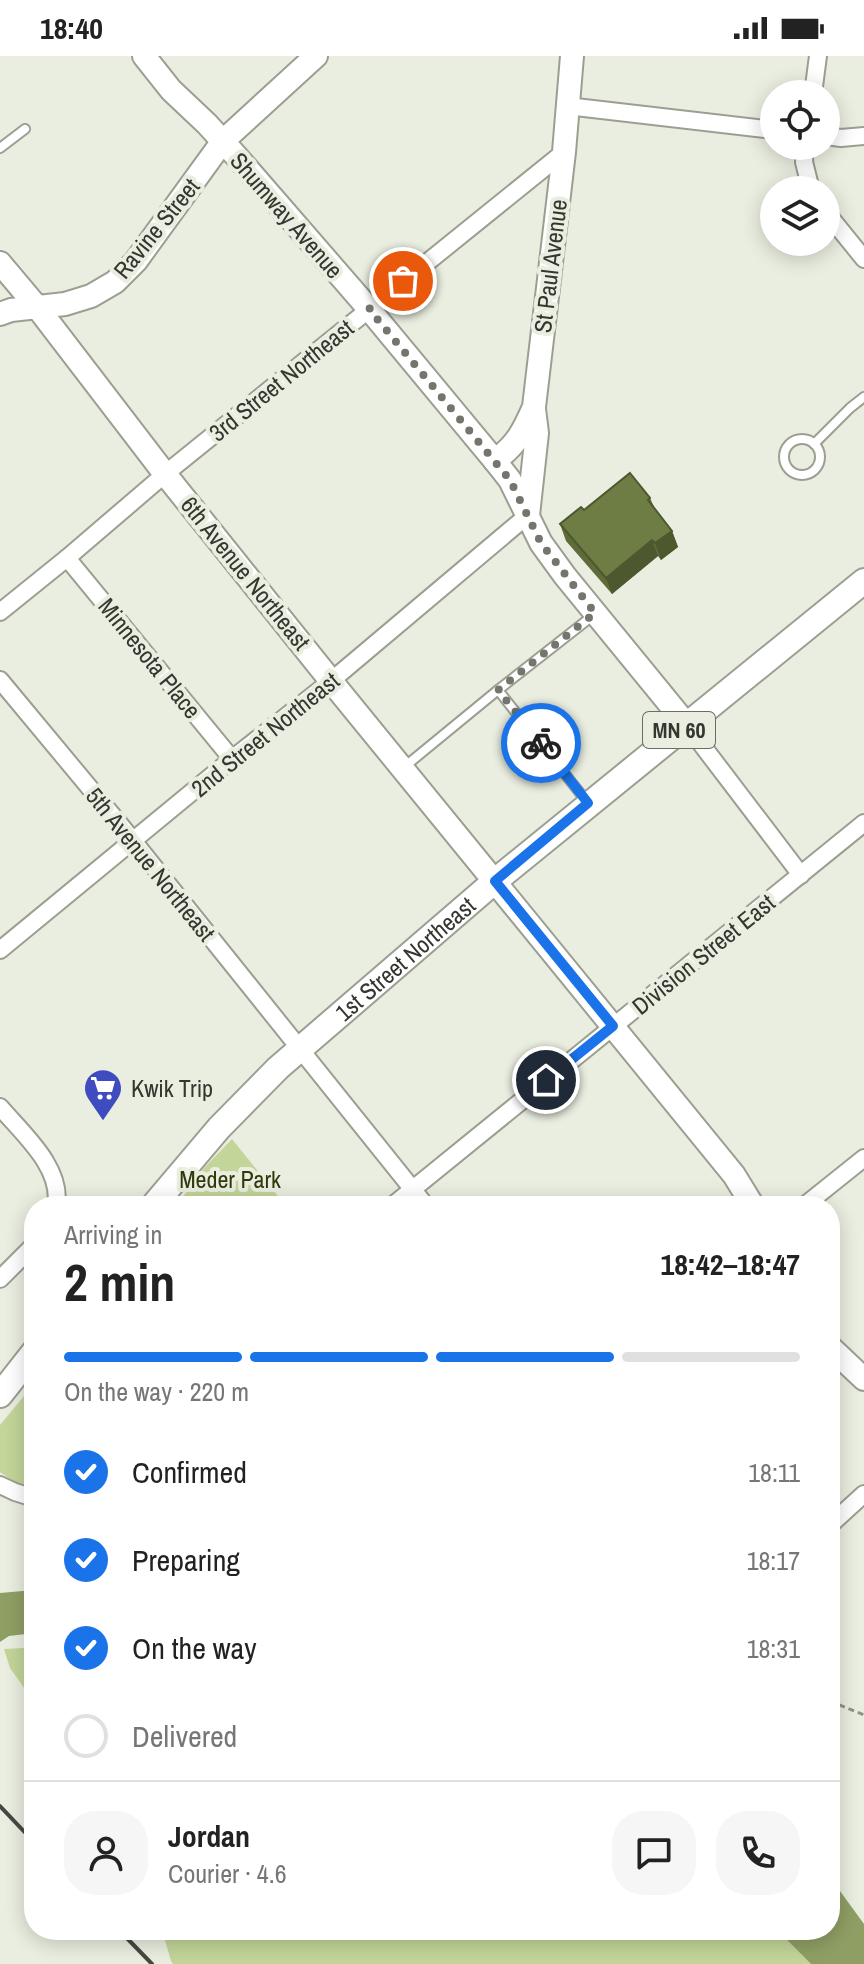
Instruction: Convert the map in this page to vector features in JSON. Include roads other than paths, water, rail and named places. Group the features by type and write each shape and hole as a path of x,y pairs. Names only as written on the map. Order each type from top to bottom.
{"main road":[{"name":"1st Street Northeast","path":"161,1196 229,1117 301,1049 588,803 864,581"},
{"path":"0,1395 24,1365"}],"street":[{"name":"Shumway Avenue","path":"144,56 171,90 223,141 369,309 495,461 510,480 541,543 686,724 801,875"},
{"name":"Ravine Street","path":"0,314 65,304 91,296 115,282 136,261 223,141 316,56"},
{"name":"St Paul Avenue","path":"495,461 513,447 534,407 572,56"},
{"path":"815,80 818,56"},
{"path":"567,106 760,128"},
{"path":"840,138 864,136"},
{"name":"3rd Street Northeast","path":"0,612 165,474 564,152"},
{"path":"840,229 864,259"},
{"name":"6th Avenue Northeast","path":"0,263 331,681 734,1175 747,1196"},
{"path":"528,515 537,433 534,407"},
{"name":"2nd Street Northeast","path":"0,950 331,681 528,515"},
{"name":"Minnesota Place","path":"67,558 232,759"},
{"name":"5th Avenue Northeast","path":"0,680 418,1196"},
{"name":"Division Street East","path":"404,1196 864,823"},
{"path":"0,1107 51,1171 57,1185 56,1196"},
{"path":"816,1196 864,1158"},
{"path":"0,1279 24,1255"},
{"path":"840,1356 864,1379"},
{"path":"840,1516 864,1494"}],"lane":[{"path":"0,148 25,129"},
{"path":"814,444 864,397"},
{"path":"798,439 814,444 820,454 818,466 802,475 787,467 784,456 788,445 798,439"},
{"path":"402,768 595,613"},
{"path":"498,690 588,803"}],"railway":[{"path":"0,1806 24,1831"},
{"path":"129,1940 152,1964"}],"place":[{"name":"Kwik Trip","path":"103,1122"}],"park label":[{"name":"Meder Park","path":"230,1179"}]}
